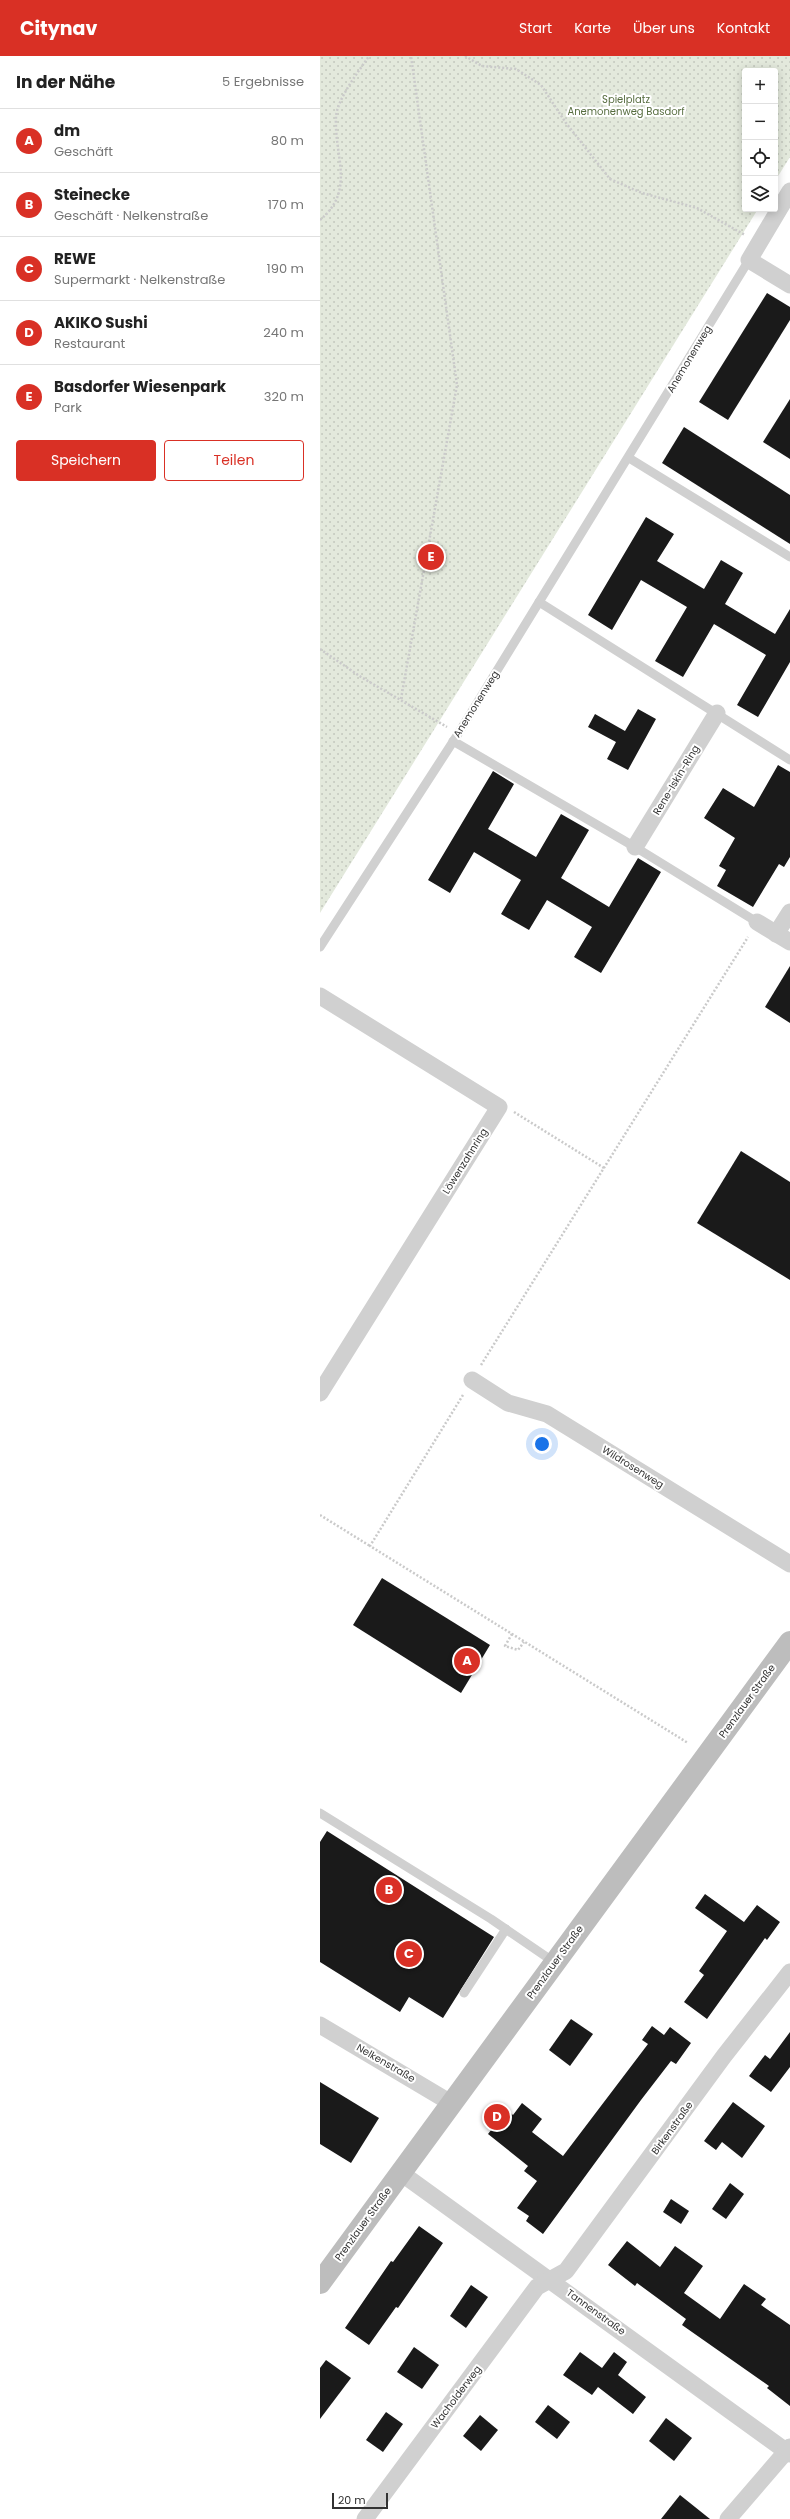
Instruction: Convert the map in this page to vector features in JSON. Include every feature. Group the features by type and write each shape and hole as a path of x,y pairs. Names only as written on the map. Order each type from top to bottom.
{"main road":[{"name":"Prenzlauer Straße","path":"320,2283 790,1642"}],"street":[{"path":"790,191 749,260 790,285"},
{"name":"Rene-Iskin-Ring","path":"635,847 717,712"},
{"path":"757,922 783,938 790,912"},
{"path":"320,996 499,1107"},
{"name":"Löwenzahnring","path":"320,1393 499,1107"},
{"name":"Wildrosenweg","path":"472,1380 508,1403 547,1414 790,1564"},
{"name":"Birkenstraße","path":"551,2280 566,2271 724,2056 790,1972"},
{"name":"Nelkenstraße","path":"320,2025 451,2103"},
{"name":"Tannenstraße","path":"401,2173 789,2450"},
{"name":"Wacholderweg","path":"365,2519 537,2287 551,2280"},
{"path":"728,2519 789,2450"}],"lane":[{"name":"Anemonenweg","path":"320,947 455,738 629,458 749,260"},
{"path":"629,458 790,557"},
{"path":"539,602 717,712 790,760"},
{"path":"455,738 757,922"},
{"path":"320,1813 506,1929 554,1962"},
{"path":"464,1993 506,1929"}],"path":[{"path":"320,220 333,209 342,186 336,116 350,82 369,56"},
{"path":"401,699 457,385 411,56"},
{"path":"465,56 482,66 516,69 541,85 566,123 610,179 642,194 697,208 759,242"},
{"path":"320,649 361,677 401,699 455,738"},
{"path":"370,1546 757,922"},
{"path":"499,1107 508,1109 604,1168"},
{"path":"320,1515 688,1743"},
{"path":"512,1634 505,1646 518,1650 524,1642"}],"green space":[{"name":"Spielplatz Anemonenweg Basdorf","path":"320,56 790,56 790,157 778,176 778,68 742,68 742,212 756,212 320,913"}],"building":[{"path":"767,293 790,307 790,320 728,420 699,402"},
{"path":"790,399 790,459 763,442"},
{"path":"684,427 790,495 790,544 662,463"},
{"path":"646,517 674,534 657,561 704,589 721,560 743,573 725,604 775,634 790,609 790,662 758,717 737,705 766,655 714,624 683,677 655,661 687,607 641,580 612,630 588,615"},
{"path":"638,709 656,719 628,770 607,759 616,742 588,727 595,714 625,731"},
{"path":"778,765 790,772 790,857 784,867 779,864 753,907 717,886 726,870 719,866 735,838 704,818 723,788 754,807"},
{"path":"493,771 514,784 488,829 536,857 561,814 589,830 561,878 609,907 638,858 661,872 601,973 574,957 592,927 547,900 529,930 501,914 521,880 474,852 450,893 428,880"},
{"path":"790,966 790,1023 765,1007"},
{"path":"741,1151 790,1182 790,1280 697,1223"},
{"path":"382,1578 490,1645 461,1693 353,1625"},
{"path":"327,1831 494,1937 443,2018 409,1997 400,2012 320,1962 320,1842"},
{"path":"705,1894 744,1922 757,1905 780,1922 767,1940 765,1938 707,2019 684,2002 704,1975 699,1971 727,1931 695,1908"},
{"path":"571,2019 593,2034 570,2066 549,2050"},
{"path":"652,2026 664,2035 670,2027 691,2043 676,2064 671,2061 543,2234 526,2221 529,2216 517,2208 537,2181 524,2171 528,2166 488,2134 507,2110 513,2115 522,2103 542,2119 532,2132 563,2156 648,2044 642,2040"},
{"path":"790,2032 790,2067 771,2092 749,2076 765,2055 770,2059"},
{"path":"320,2082 379,2118 351,2163 320,2144"},
{"path":"733,2102 765,2126 742,2158 722,2142 716,2150 704,2141"},
{"path":"730,2183 744,2194 726,2219 712,2209"},
{"path":"671,2199 689,2211 681,2224 663,2212"},
{"path":"419,2226 443,2243 398,2308 396,2307 369,2345 345,2328 391,2261 393,2262"},
{"path":"627,2241 660,2267 675,2246 703,2266 684,2293 720,2319 744,2284 766,2299 761,2305 790,2325 790,2406 767,2388 769,2386 682,2325 686,2319 637,2283 635,2286 608,2265"},
{"path":"471,2285 488,2297 466,2328 450,2316"},
{"path":"414,2347 439,2365 422,2389 397,2372"},
{"path":"580,2352 602,2368 614,2352 627,2362 618,2375 646,2397 633,2414 598,2387 592,2395 563,2375"},
{"path":"326,2360 351,2378 320,2419 320,2368"},
{"path":"548,2405 570,2422 557,2439 535,2422"},
{"path":"386,2412 403,2424 383,2452 366,2440"},
{"path":"480,2415 498,2430 481,2451 463,2436"},
{"path":"666,2418 692,2438 674,2461 649,2441"},
{"path":"680,2495 710,2519 661,2519"}],"place":[{"name":"Basdorfer Wiesenpark","path":"431,557"},
{"name":"dm","path":"467,1661"},
{"name":"Steinecke","path":"389,1890"},
{"name":"REWE","path":"409,1954"},
{"name":"AKIKO Sushi","path":"497,2117"}]}
